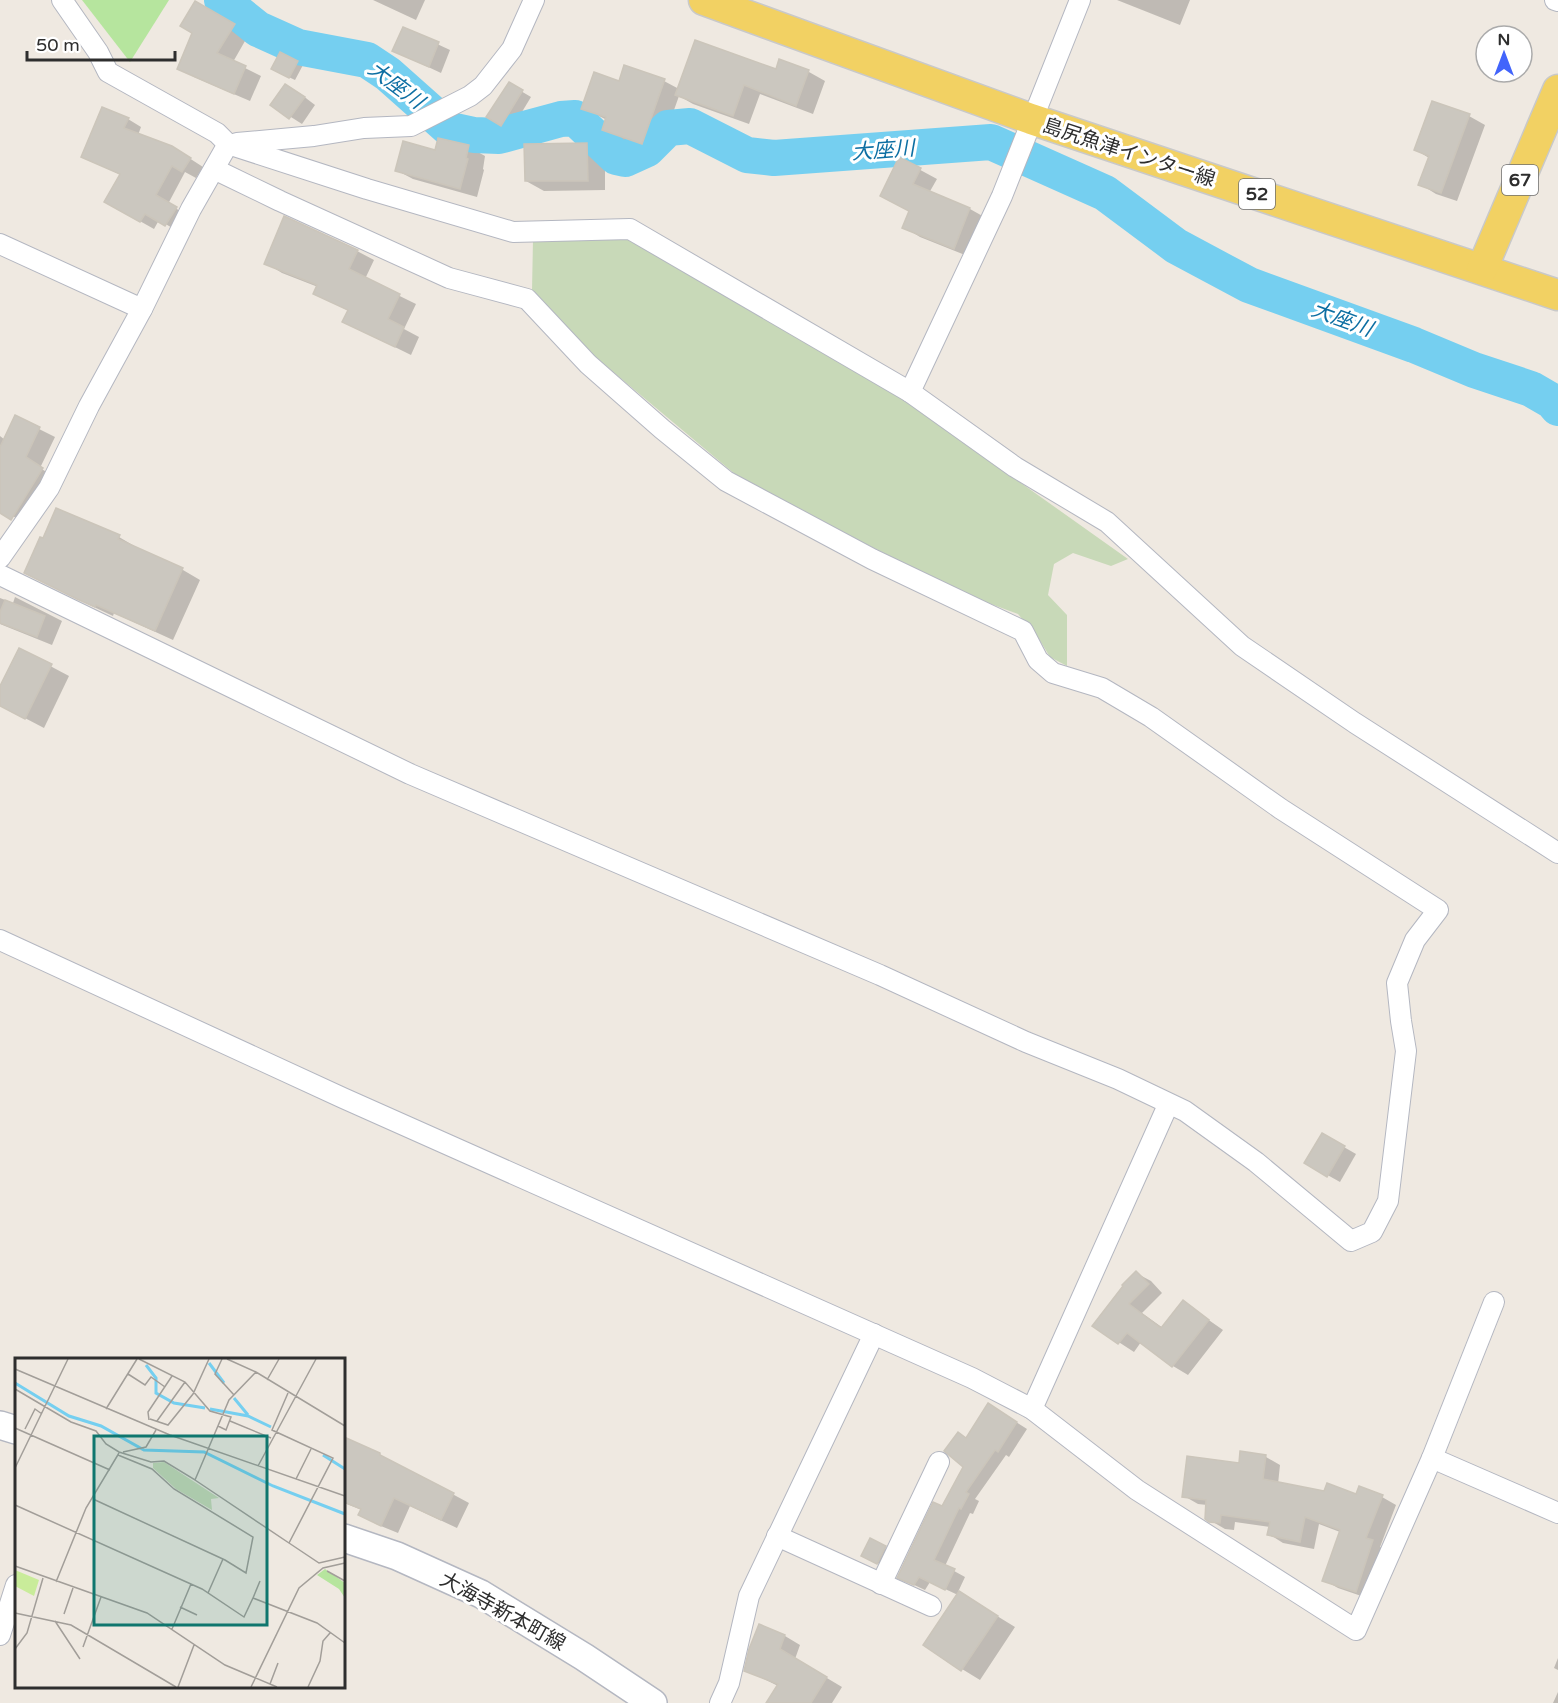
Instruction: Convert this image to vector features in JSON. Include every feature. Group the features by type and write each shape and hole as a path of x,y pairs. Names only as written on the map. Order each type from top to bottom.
{"main road":[{"name":"島尻魚津インター線","path":"704,0 1031,119 1558,295"},
{"name":"67","path":"1482,269 1558,90"},
{"path":"0,1425 15,1430"},
{"name":"大海寺新本町線","path":"345,1538 397,1556 481,1594 584,1657 653,1703"}],"street":[{"path":"62,0 98,52 108,72 217,133 228,144 367,189 513,232 630,229 910,392 1015,467 1107,522 1242,646 1355,723 1558,852"},
{"path":"228,144 314,136 364,128 411,126 483,87 512,49 534,0"},
{"path":"910,392 1002,196 1080,0"},
{"path":"0,558 49,488 191,209 228,144"},
{"path":"0,575 410,774 880,975 1026,1041 1118,1079 1168,1105 1185,1111 1256,1162 1351,1241 1372,1232 1388,1201 1406,1051 1397,982 1415,940 1438,910 1281,809 1151,717 1102,688 1053,673 1038,660 1023,631 872,559 726,481 588,364 527,299 449,278 214,169"},
{"path":"0,244 142,309"},
{"path":"0,940 343,1098 972,1378 1032,1409 1137,1490 1356,1630 1432,1458 1494,1302"},
{"path":"1032,1409 1168,1105"},
{"path":"720,1703 729,1683 749,1596 873,1334"},
{"path":"1432,1458 1558,1513"},
{"path":"881,1584 939,1462"},
{"path":"777,1536 931,1606"},
{"path":"0,1635 15,1588"}],"green space":[{"path":"82,0 169,0 130,62"},
{"path":"631,236 907,402 1128,559 1111,566 1073,553 1054,564 1048,595 1067,615 1067,666 1050,657 1039,639 1018,614 961,593 742,480 569,335 532,291 533,240"}],"building":[{"path":"195,1 235,24 217,53 246,66 234,94 177,69 192,33 180,26"},
{"path":"403,27 439,42 429,67 392,51"},
{"path":"695,40 776,69 779,59 809,70 796,106 744,85 733,116 675,95"},
{"path":"280,52 298,61 289,78 271,69"},
{"path":"624,65 665,79 642,144 602,130 606,117 581,109 594,72 619,81"},
{"path":"509,82 523,90 501,126 486,117"},
{"path":"285,84 305,97 289,119 270,105"},
{"path":"1432,101 1470,114 1441,193 1418,185 1429,156 1414,150"},
{"path":"102,107 129,118 124,128 172,146 191,158 182,172 172,166 156,195 177,207 165,226 145,214 140,222 104,202 120,174 81,157"},
{"path":"438,138 469,145 466,158 468,159 460,189 395,171 403,141 435,150"},
{"path":"587,143 588,181 525,181 524,144"},
{"path":"899,157 921,168 913,184 970,208 954,249 902,228 909,211 880,196"},
{"path":"284,216 358,250 349,269 400,294 388,319 404,327 395,347 342,322 348,310 313,294 317,285 264,264"},
{"path":"15,415 40,427 26,457 43,468 11,520 0,513 0,447"},
{"path":"56,508 120,535 118,539 183,568 155,631 96,605 95,607 24,573"},
{"path":"5,600 45,616 37,637 0,623 0,612"},
{"path":"19,648 52,664 25,719 0,706 0,686"},
{"path":"1322,1133 1345,1146 1327,1177 1304,1163"},
{"path":"1136,1271 1149,1284 1129,1304 1161,1328 1183,1300 1209,1320 1172,1367 1127,1333 1118,1344 1092,1326 1122,1285"},
{"path":"988,1403 1017,1422 998,1452 995,1450 966,1492 969,1494 961,1509 959,1508 934,1560 955,1569 945,1590 919,1577 914,1585 897,1578 933,1502 942,1506 963,1467 944,1451 958,1432 966,1438"},
{"path":"345,1437 380,1453 454,1493 441,1520 394,1498 381,1526 358,1515 361,1509 345,1502"},
{"path":"1240,1451 1266,1455 1263,1479 1324,1491 1327,1483 1356,1494 1359,1486 1383,1495 1366,1538 1373,1540 1356,1592 1322,1581 1340,1530 1305,1517 1300,1542 1267,1535 1270,1522 1221,1515 1220,1523 1209,1522 1205,1519 1206,1500 1182,1497 1187,1456 1239,1463"},
{"path":"870,1538 886,1546 877,1564 861,1556"},
{"path":"959,1591 998,1616 961,1671 923,1645"},
{"path":"759,1624 785,1635 780,1649 827,1677 811,1703 766,1703 778,1684 744,1671 749,1649"}],"waterway":[{"name":"大座川","path":"222,0 258,29 298,47 367,60 388,74 451,130 474,135 499,136 561,119 575,118 616,157 625,159 647,149 668,128 690,126 747,155 774,158 991,142 1105,193 1176,246 1249,285 1414,345 1474,370 1531,389 1552,401 1558,408"}]}
